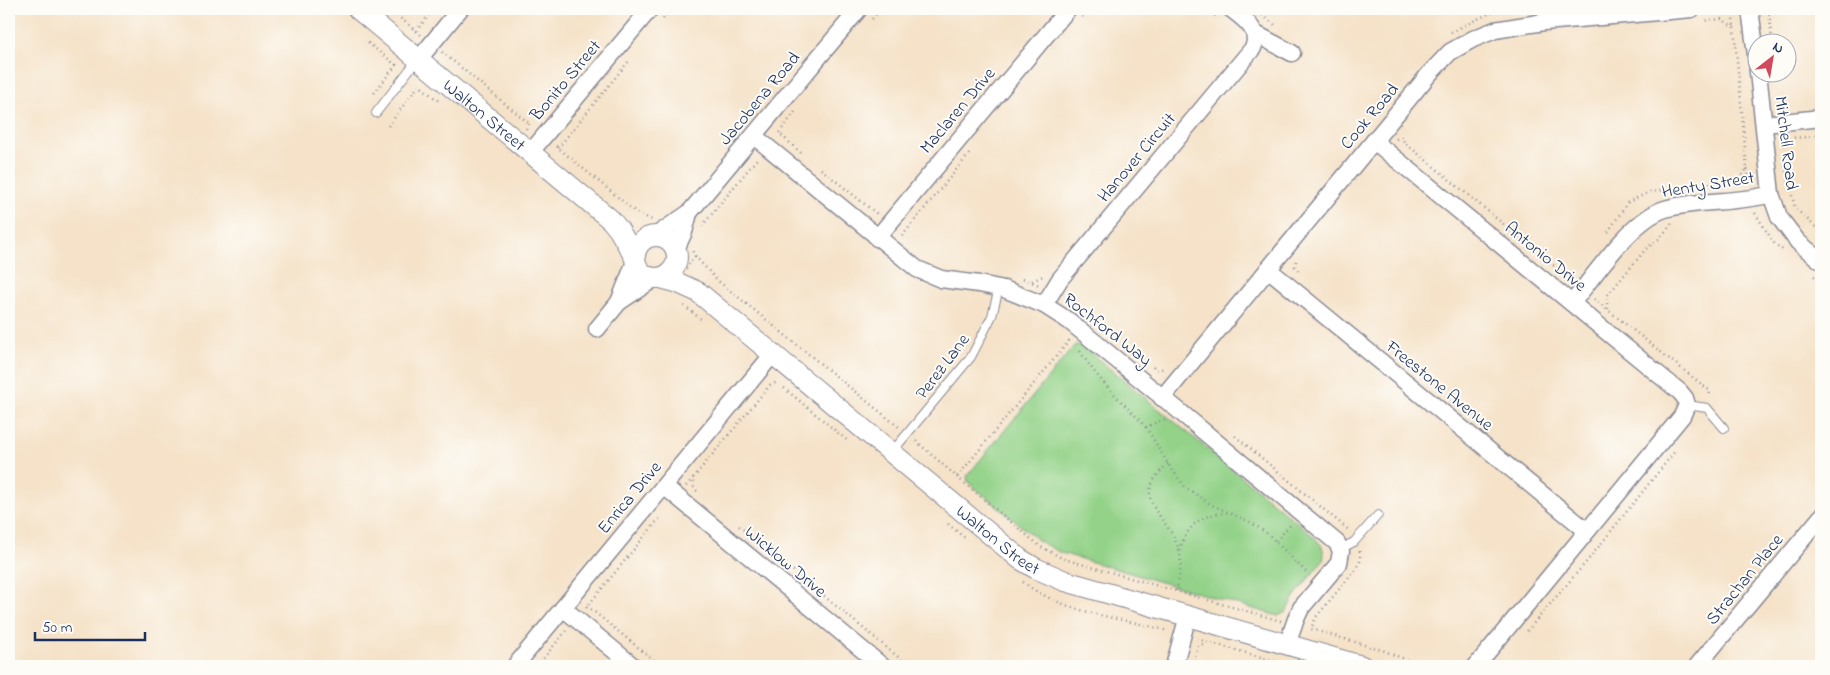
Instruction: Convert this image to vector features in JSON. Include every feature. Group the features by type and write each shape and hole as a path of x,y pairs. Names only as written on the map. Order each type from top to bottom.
{"street":[{"name":"Walton Street","path":"358,9 611,220 619,230 635,259"},
{"path":"419,59 460,9"},
{"name":"Bonito Street","path":"530,153 650,9"},
{"name":"Jacobena Road","path":"653,231 689,213 859,9"},
{"name":"Maclaren Drive","path":"877,238 1068,9"},
{"name":"Mitchell Road","path":"1750,9 1753,32"},
{"path":"1226,14 1246,21 1256,34 1292,54"},
{"name":"Cook Road","path":"1162,398 1268,269 1381,146 1430,73 1450,52 1472,39 1495,30 1544,16 1697,15"},
{"name":"Hanover Circuit","path":"1044,305 1060,279 1253,48 1256,42 1256,34"},
{"name":"Mitchell Road","path":"1761,82 1771,123 1771,194 1779,217 1816,267"},
{"path":"1771,123 1821,118"},
{"name":"Rochford Way","path":"754,136 908,263 928,275 941,279 999,288 1044,305 1069,321 1329,536 1337,543 1340,549"},
{"name":"Antonio Drive","path":"1381,146 1680,392 1686,398 1688,405"},
{"name":"Henty Street","path":"1572,303 1632,230 1649,217 1664,209 1690,204 1754,199 1771,194"},
{"name":"Jacobena Road","path":"676,252 689,213"},
{"name":"Walton Street","path":"611,220 653,231"},
{"path":"597,328 620,302 658,278 666,276 674,267 676,252 668,239 653,231 639,244 620,302"},
{"name":"Walton Street","path":"676,252 698,292"},
{"path":"635,259 642,274 658,278"},
{"name":"Freestone Avenue","path":"1268,269 1587,532"},
{"name":"Walton Street","path":"658,278 676,282 698,292 1020,559 1035,568 1065,581 1362,666"},
{"name":"Enrica Drive","path":"515,666 773,354"},
{"path":"1472,663 1587,532 1682,416 1688,405"},
{"name":"Wicklow Drive","path":"664,486 882,666"},
{"name":"Strachan Place","path":"1697,666 1821,517"},
{"path":"1287,645 1301,608 1339,563 1340,549"},
{"path":"563,608 633,666"},
{"path":"1174,666 1179,613"}],"lane":[{"path":"376,113 419,59"},
{"name":"Perez Lane","path":"892,452 971,357 992,316 999,288"},
{"path":"1688,405 1707,408 1724,428"},
{"path":"1340,549 1354,542 1378,516"}],"path":[{"path":"416,31 434,9"},
{"path":"661,22 672,9"},
{"path":"1206,9 1226,14"},
{"path":"1604,240 1628,202 1650,192 1739,179 1747,169 1732,9"},
{"path":"1769,9 1771,32"},
{"path":"393,12 637,213 650,220 653,231"},
{"path":"1262,15 1276,26"},
{"path":"1697,15 1721,19 1734,27"},
{"path":"368,42 396,65"},
{"path":"558,148 631,59"},
{"path":"388,126 419,85 448,108"},
{"path":"1777,89 1778,98 1771,123 1782,146 1783,154"},
{"path":"1778,98 1788,105 1796,104"},
{"path":"1402,131 1404,142 1583,290 1710,391 1707,408"},
{"path":"1782,146 1791,138 1821,136"},
{"path":"1381,146 1402,137"},
{"path":"1784,161 1795,208 1821,232"},
{"path":"1748,210 1757,214 1774,243 1789,255"},
{"path":"1608,309 1606,297 1646,249 1660,238 1677,216"},
{"path":"1297,260 1295,266 1298,272 1305,278"},
{"path":"1816,267 1821,282"},
{"path":"1031,281 1042,278 1047,271"},
{"path":"702,496 694,489 693,478 770,385 778,382"},
{"path":"1146,427 1185,488 1212,506 1252,523 1268,534 1320,586 1334,596"},
{"path":"1526,632 1588,560 1678,448"},
{"path":"1168,464 1154,478 1150,497 1154,510 1166,524 1179,550"},
{"path":"957,477 1042,547 1064,559 1311,629"},
{"path":"537,666 666,510"},
{"path":"1166,635 1165,630 1179,613 1176,591 1180,572 1179,550 1184,536 1198,520 1216,513 1228,513"},
{"path":"733,521 909,666"},
{"path":"587,606 661,666"},
{"path":"1194,666 1198,646 1208,642"},
{"path":"1456,666 1472,663"}],"green space":[{"path":"1075,345 1081,345 1310,533 1322,546 1323,560 1294,597 1286,612 1278,616 1061,553 1039,541 968,482 967,476"}]}
